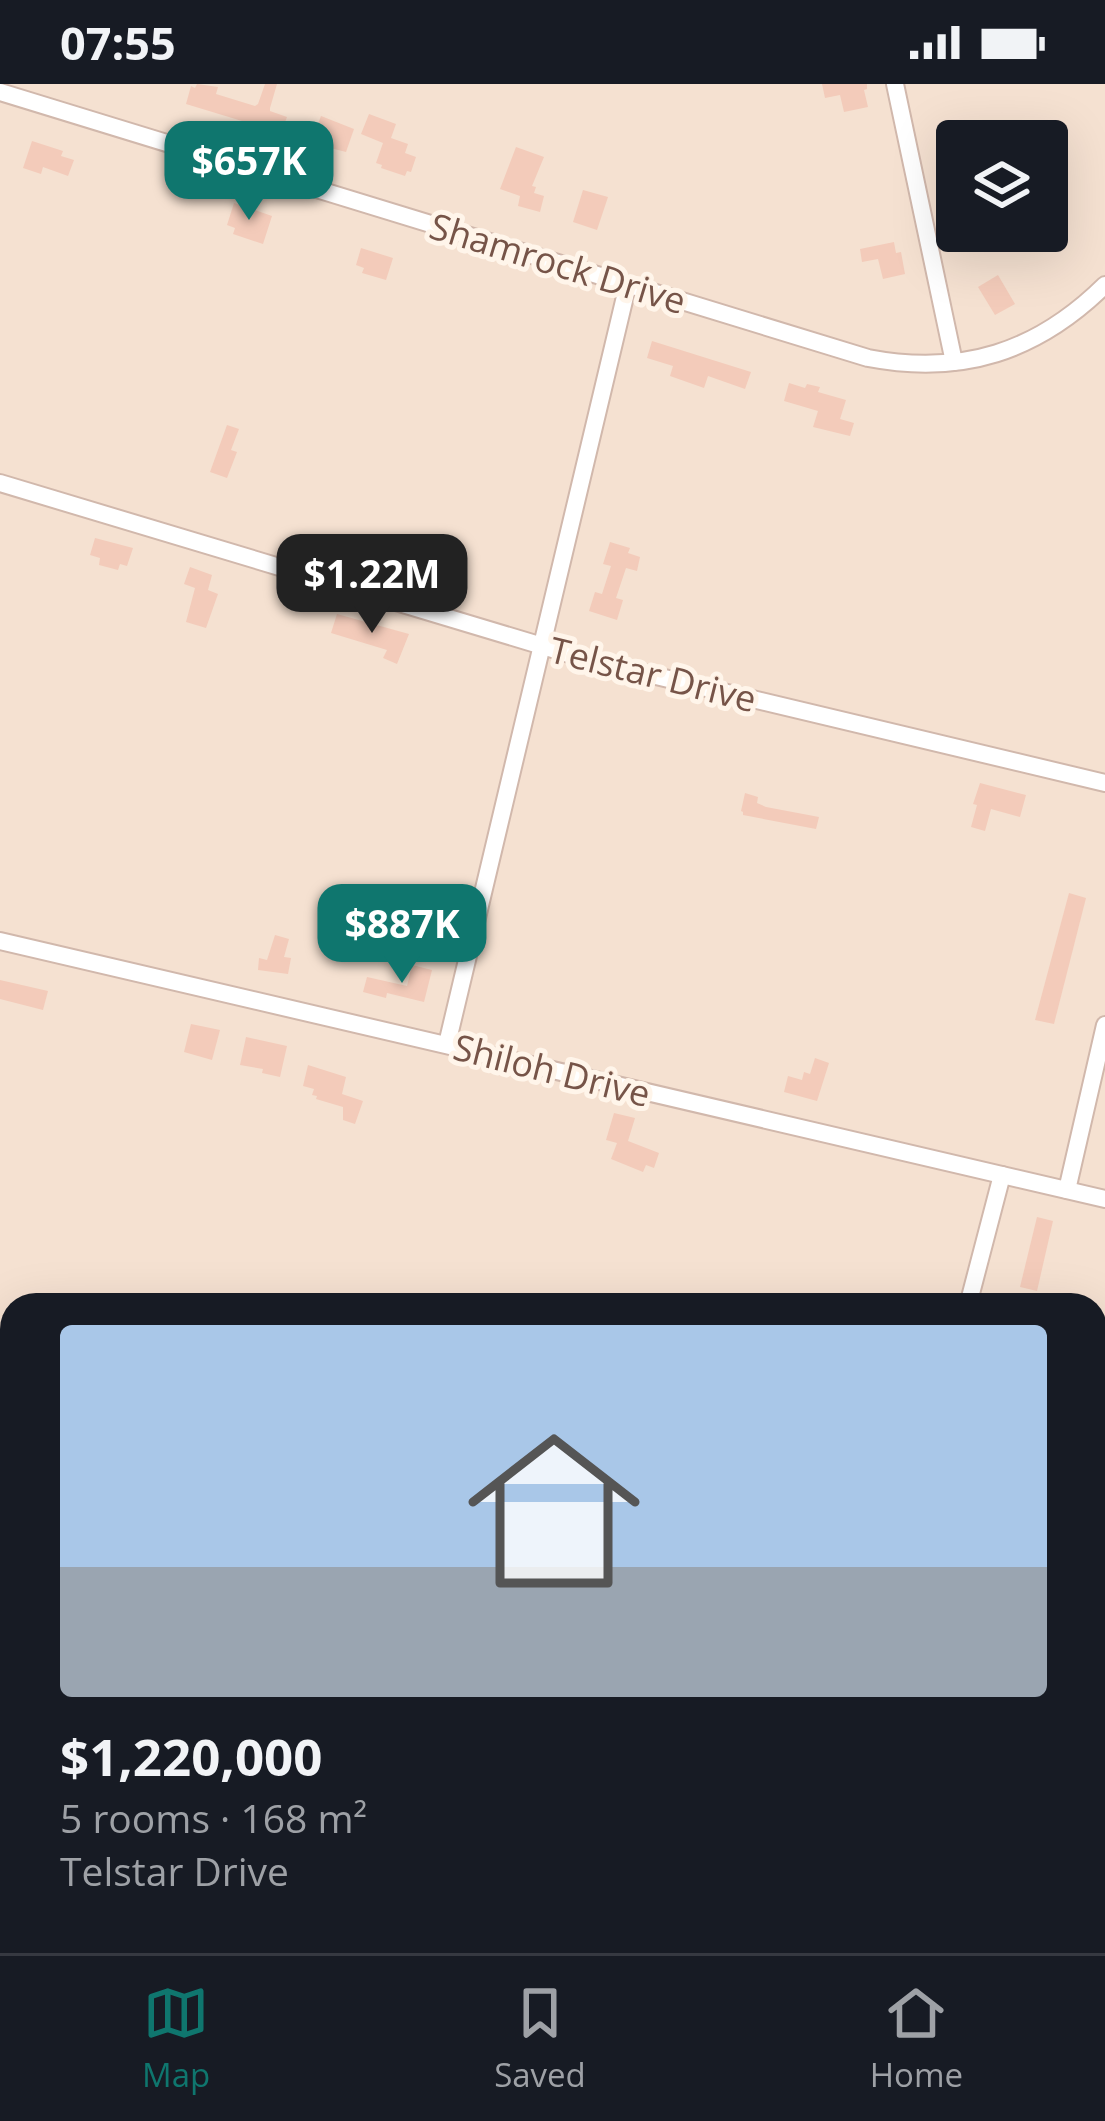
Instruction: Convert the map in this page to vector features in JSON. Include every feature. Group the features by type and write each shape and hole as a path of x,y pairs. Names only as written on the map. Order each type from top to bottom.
{"street":[{"path":"895,84 954,362"},
{"name":"Shamrock Drive","path":"0,92 868,358 928,365 1008,350 1082,308 1105,285"},
{"path":"447,1044 628,284"},
{"name":"Telstar Drive","path":"0,483 541,646 690,686 1105,783"},
{"name":"Shiloh Drive","path":"0,941 1105,1199"},
{"path":"1066,1190 1105,1025"},
{"path":"971,1293 1002,1175"}],"shaded area":[{"path":"0,84 1105,84 1105,1293 0,1293"}],"building":[{"path":"265,84 277,84 270,111 287,117 281,133 186,104 191,86 218,87 216,94 255,106"},
{"path":"822,84 867,84 868,107 844,112 840,95 825,98"},
{"path":"369,114 396,124 391,138 408,144 405,153 416,157 405,176 376,163 383,143 361,134"},
{"path":"321,116 354,129 346,152 311,143"},
{"path":"32,141 63,151 61,156 74,160 68,176 43,167 41,174 23,168"},
{"path":"516,147 544,157 532,186 534,193 544,196 540,212 518,206 520,196 500,189"},
{"path":"583,190 608,197 597,230 573,222"},
{"path":"234,203 272,216 263,244 233,234 235,228 227,225"},
{"path":"894,242 905,274 883,279 878,259 862,262 860,249"},
{"path":"361,248 393,258 386,280 362,273 364,268 356,265"},
{"path":"998,275 1015,304 995,315 978,287"},
{"path":"652,341 751,372 745,389 708,376 704,388 670,376 673,366 647,358"},
{"path":"789,383 820,387 818,392 846,400 840,419 854,423 850,436 813,427 818,411 784,401"},
{"path":"227,425 239,429 227,478 210,472"},
{"path":"95,538 133,548 127,566 120,564 118,570 99,565 100,558 90,555"},
{"path":"610,542 640,557 637,571 626,568 616,598 623,600 617,620 589,611 595,592 602,594 611,566 603,564"},
{"path":"190,567 212,575 208,590 218,594 206,628 186,622 195,588 184,584"},
{"path":"337,614 409,634 397,664 383,658 387,650 331,633"},
{"path":"980,783 1026,795 1020,817 991,809 985,831 971,827"},
{"path":"745,793 758,797 757,803 766,807 819,817 816,829 743,815"},
{"path":"1069,893 1086,898 1054,1024 1035,1020"},
{"path":"275,935 289,939 284,957 291,958 288,974 258,970 259,958 267,960"},
{"path":"412,965 432,970 424,1002 363,992 367,977 407,986"},
{"path":"0,980 48,991 43,1010 0,999"},
{"path":"191,1024 220,1030 212,1060 184,1052"},
{"path":"246,1037 287,1046 280,1077 240,1065"},
{"path":"815,1058 829,1063 817,1101 784,1092 788,1076 802,1080 804,1072 810,1074"},
{"path":"308,1065 346,1077 342,1094 363,1101 355,1124 343,1120 343,1107 316,1099 314,1089 303,1086"},
{"path":"614,1113 635,1118 628,1141 659,1153 654,1168 646,1165 643,1172 611,1159 617,1143 606,1140"},
{"path":"1037,1217 1053,1221 1037,1291 1020,1287"}]}
